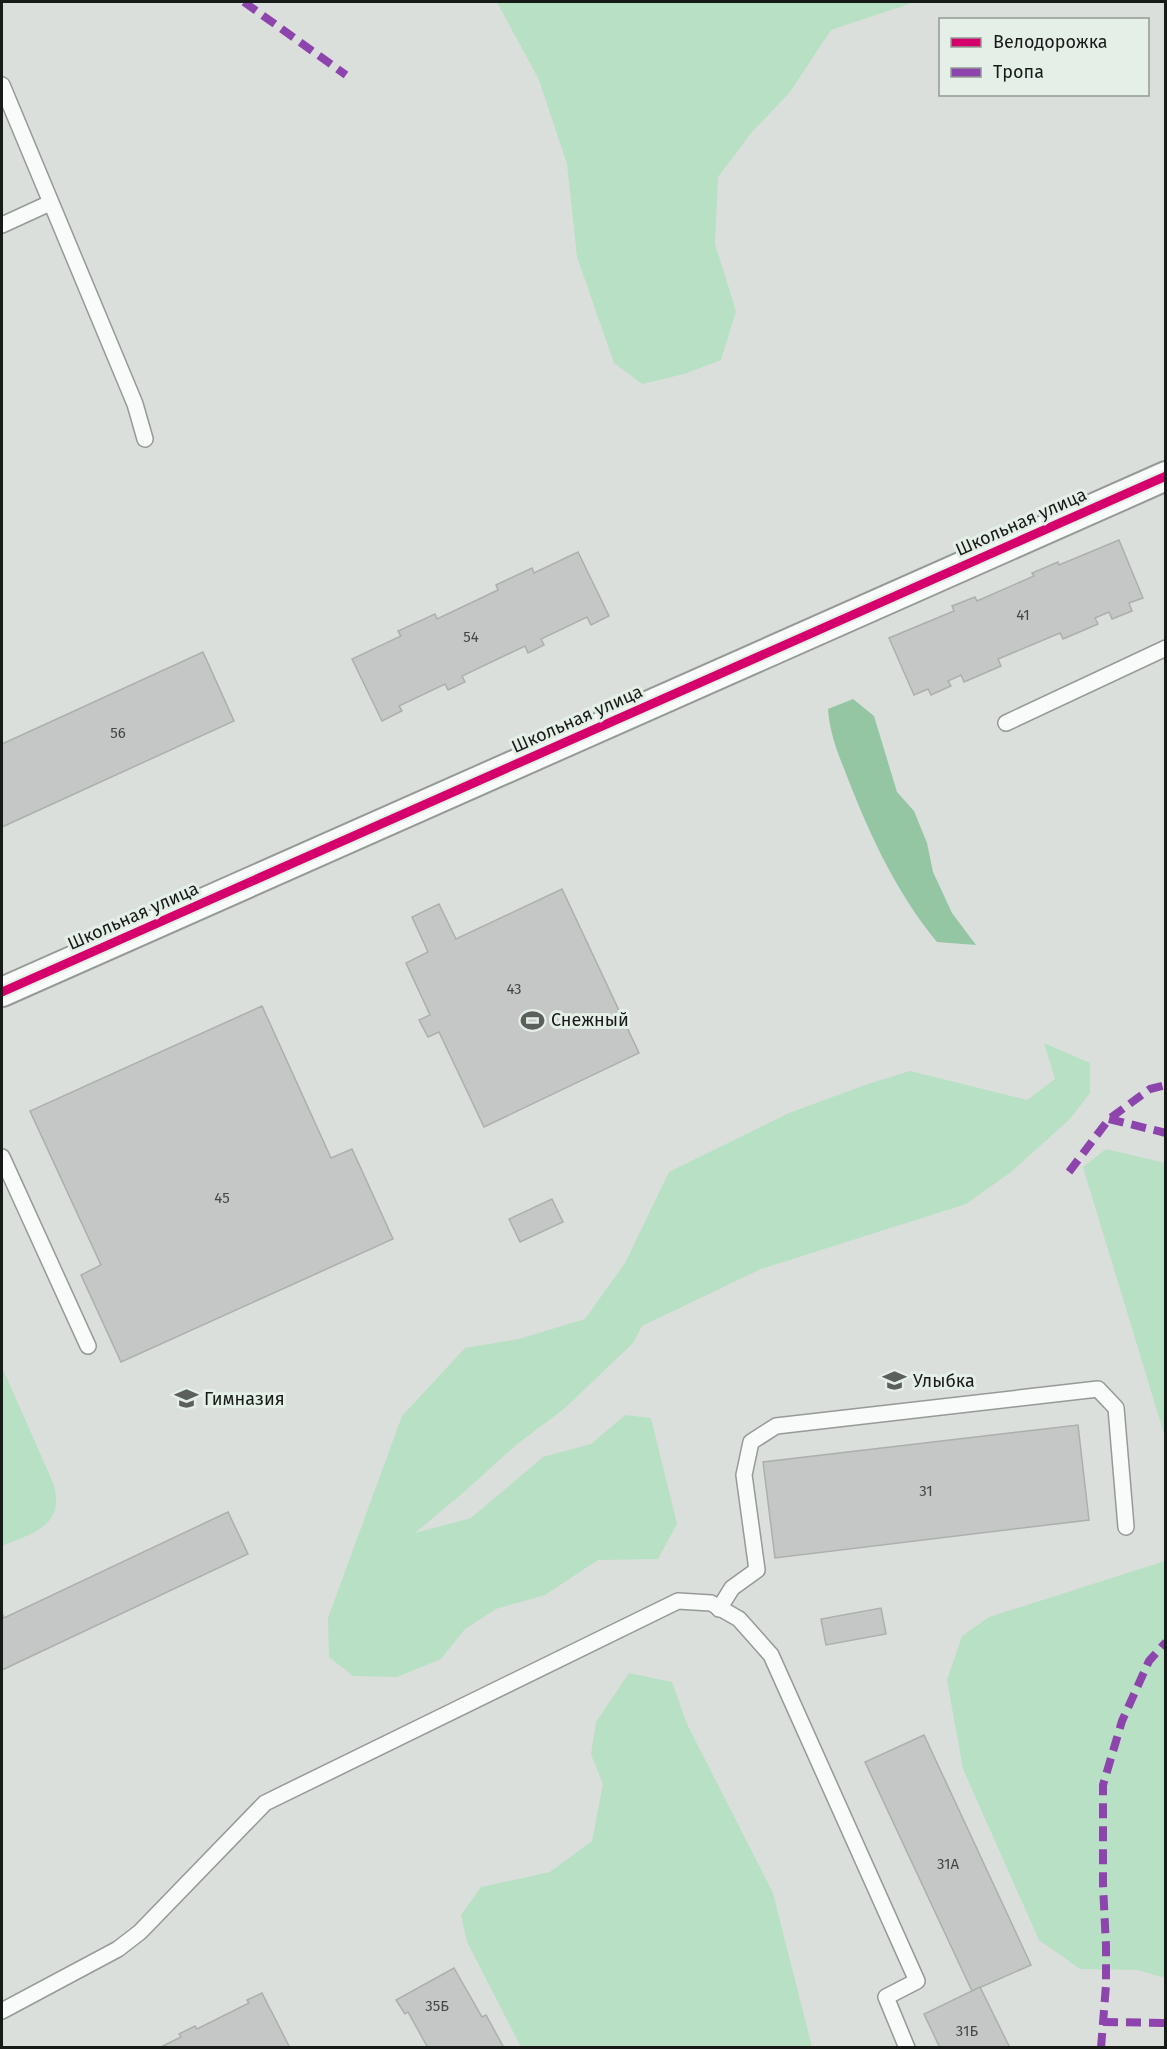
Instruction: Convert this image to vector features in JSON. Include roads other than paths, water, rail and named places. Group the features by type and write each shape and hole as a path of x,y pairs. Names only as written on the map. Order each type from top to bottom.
{"street":[{"name":"Школьная улица","path":"2,992 1164,480"}],"lane":[{"path":"2,85 135,404 145,440"},
{"path":"2,225 50,203"},
{"path":"1006,723 1166,648"},
{"path":"2,1157 88,1346"},
{"path":"719,1609 732,1588 757,1570 744,1475 751,1442 776,1426 1098,1389 1116,1408 1126,1527"},
{"path":"2,2012 118,1949 133,1938 265,1803 678,1601 711,1603 739,1619 771,1655 917,1981 885,1997 907,2048"}],"place":[{"name":"Снежный","path":"533,1020"},
{"name":"Улыбка","path":"895,1381"},
{"name":"Гимназия","path":"186,1399"}]}
